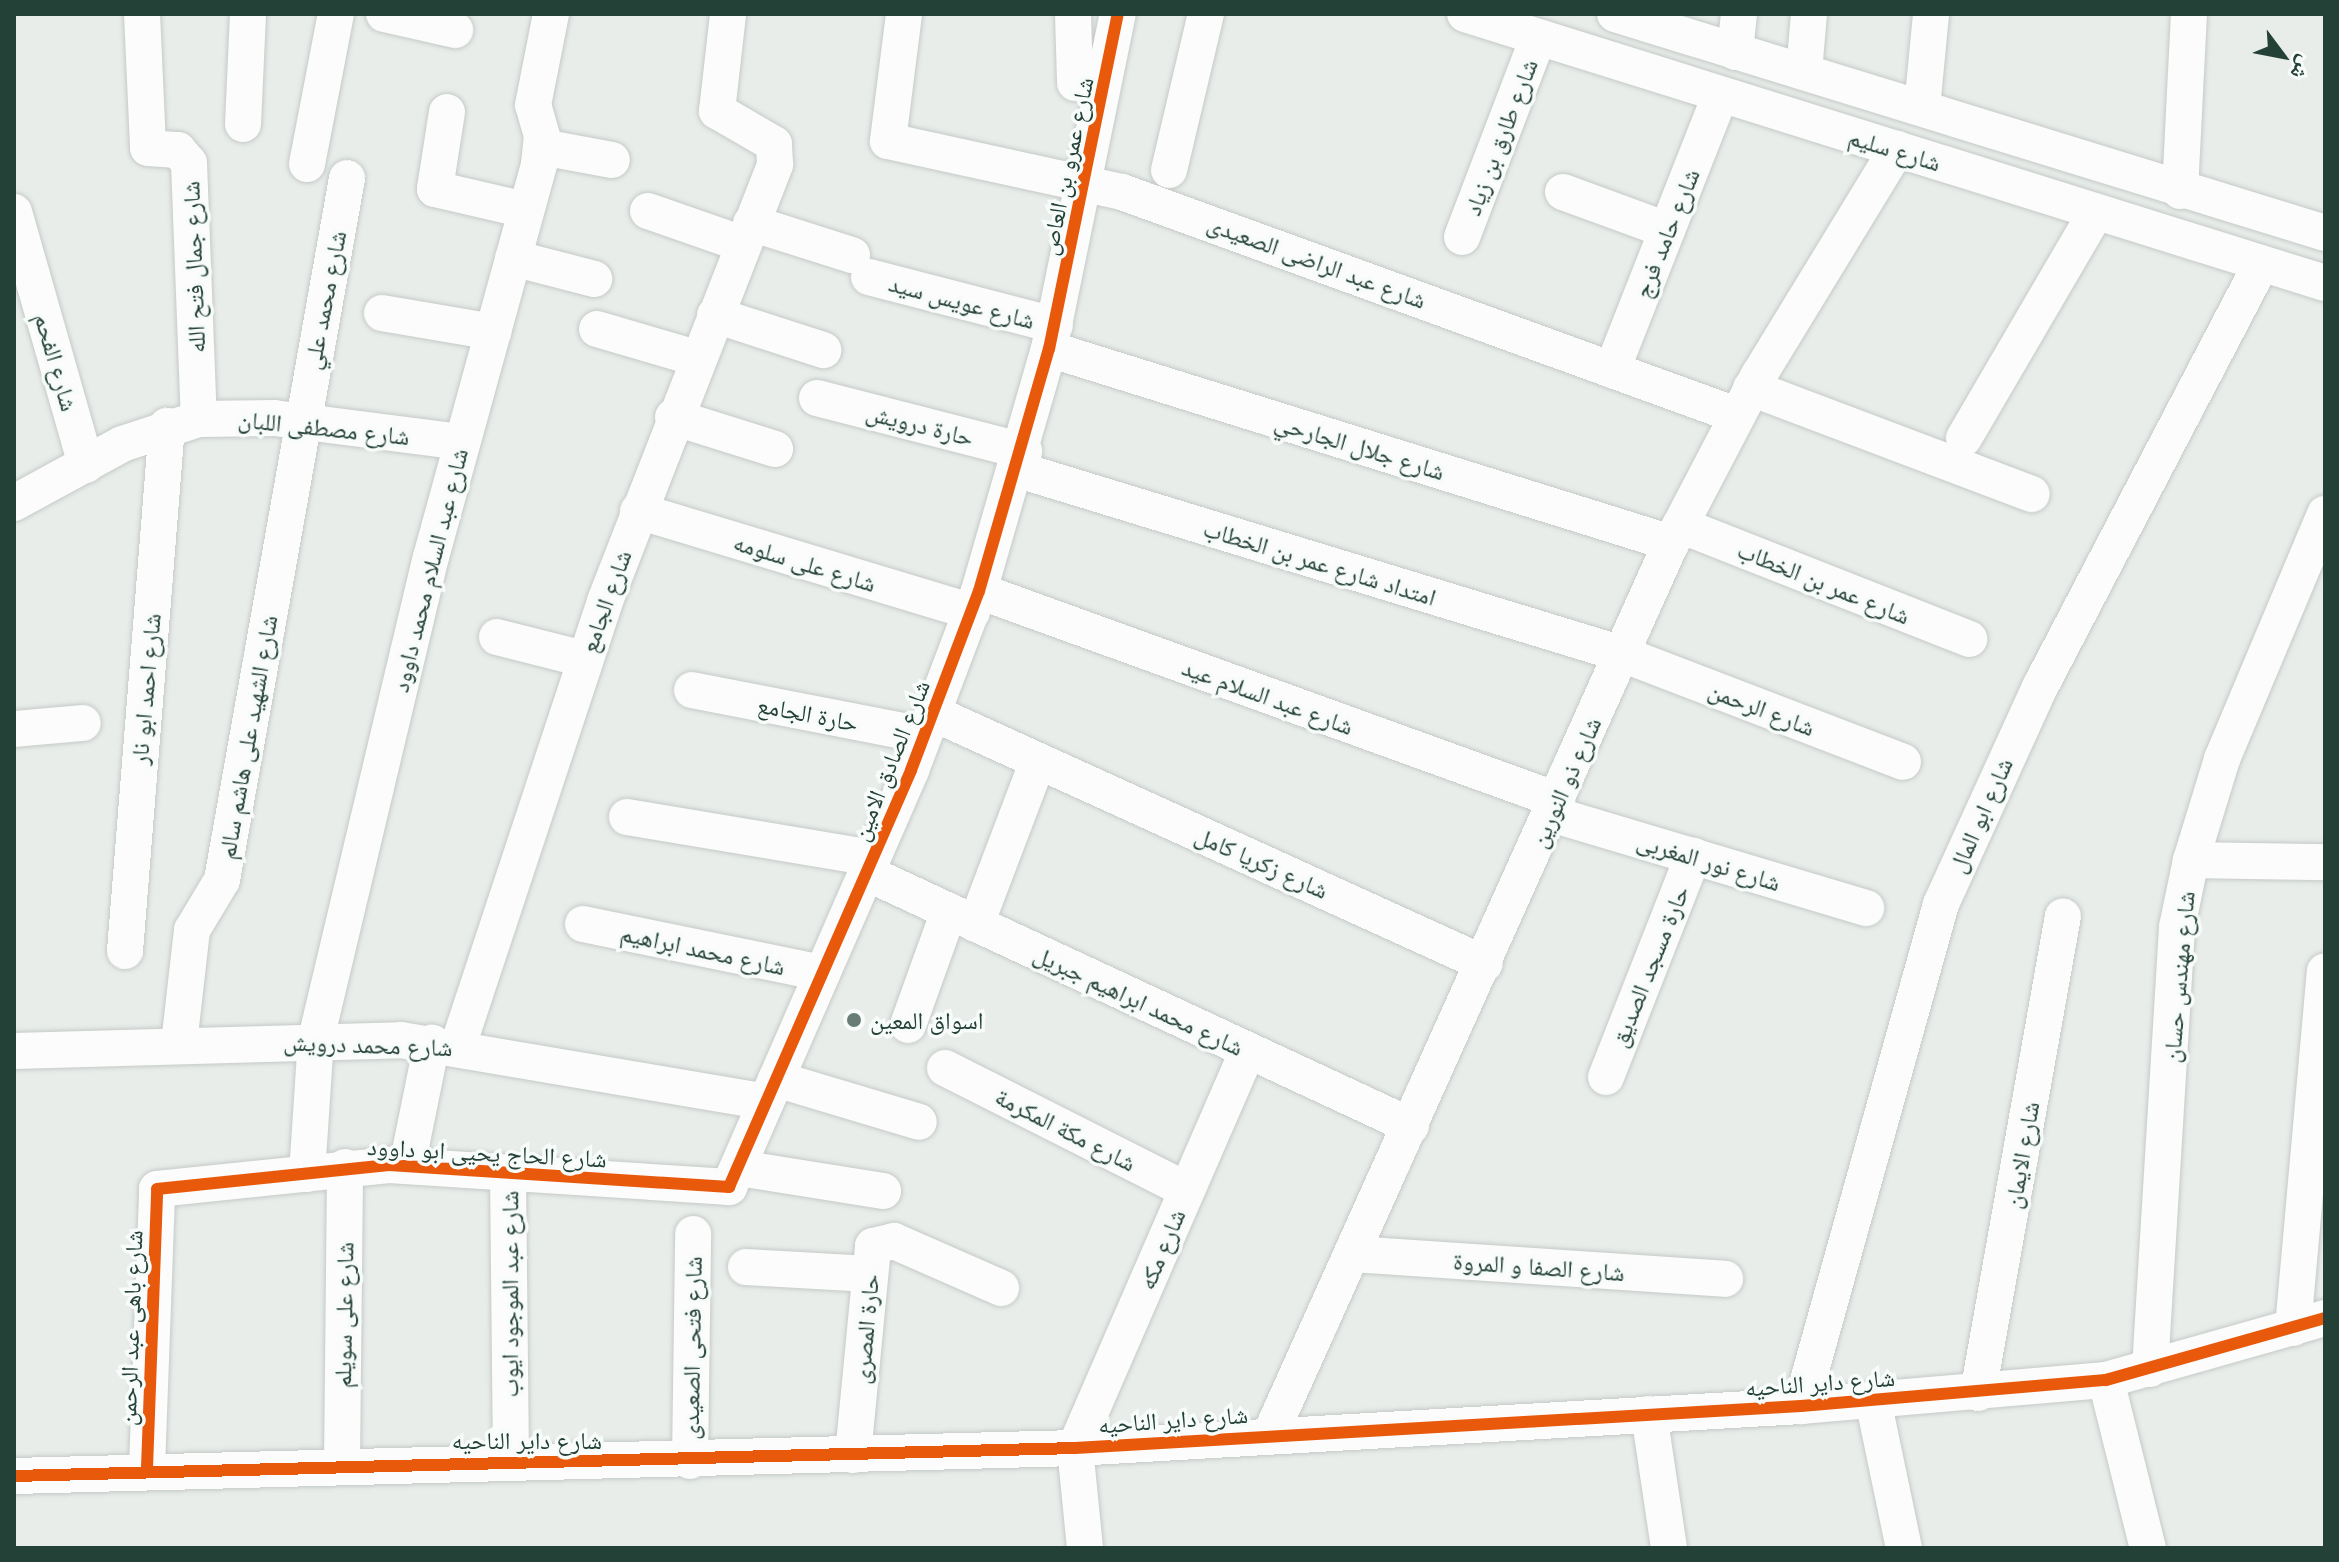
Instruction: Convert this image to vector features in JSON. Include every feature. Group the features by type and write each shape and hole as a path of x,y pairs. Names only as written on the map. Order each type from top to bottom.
{"street":[{"name":"شارع جمال فتح الله","path":"142,14 148,148 178,150 189,163 183,423"},
{"path":"243,124 248,14"},
{"path":"307,164 336,14"},
{"path":"384,14 455,30"},
{"name":"شارع عبد السلام محمد داوود","path":"316,1039 461,442 542,147 533,105 551,14"},
{"name":"شارع الجامع","path":"407,1166 445,1045 638,511 775,164 774,144 717,111 728,14"},
{"name":"شارع عبد الراضى الصعيدى","path":"904,14 888,141 1086,184 1612,370 1744,401 2032,494"},
{"path":"1073,14 1075,83"},
{"name":"شارع عمرو بن العاص","path":"1052,337 1086,184 1118,14"},
{"path":"1169,170 1206,14"},
{"name":"شارع سليم","path":"1465,14 2325,283"},
{"name":"شارع سليم","path":"1615,14 2180,191 2325,233"},
{"path":"1735,52 1739,14"},
{"path":"1804,72 1809,14"},
{"path":"1922,108 1931,14"},
{"path":"2180,191 2189,14"},
{"name":"شارع طارق بن زياد","path":"1462,237 1538,38"},
{"name":"شارع حامد فرج","path":"1612,370 1720,96"},
{"path":"447,112 435,189 526,210"},
{"path":"542,147 612,160"},
{"name":"شارع ذو النورين","path":"1270,1435 1485,964 1676,534 1744,401 1897,149"},
{"name":"شارع محمد علي","path":"300,422 347,178"},
{"path":"1563,192 1667,230"},
{"name":"شارع عويس سيد","path":"648,211 747,234 861,266 1052,337"},
{"name":"شارع الفحم","path":"14,212 86,465"},
{"path":"1964,438 2096,212"},
{"path":"513,258 594,279"},
{"name":"شارع ابو المال","path":"1801,1406 1941,904 2040,687 2261,264"},
{"path":"382,313 493,332"},
{"path":"715,315 823,350"},
{"path":"597,329 696,358"},
{"name":"شارع الصادق الامين","path":"730,1179 870,866 976,602 1021,460 1052,337"},
{"name":"شارع جلال الجارحي","path":"1052,337 1676,534"},
{"name":"حارة درويش","path":"817,398 1021,460"},
{"path":"673,417 775,449"},
{"name":"شارع مصطفى اللبان","path":"14,503 86,465 183,423 300,422 461,442"},
{"name":"شارع الشهيد على هاشم سالم","path":"179,1044 192,930 222,880 300,422"},
{"name":"شارع احمد ابو نار","path":"125,951 183,423"},
{"name":"امتداد شارع عمر بن الخطاب","path":"1021,460 1622,654"},
{"name":"شارع على سلومه","path":"638,511 976,602"},
{"name":"شارع مهندس حسان","path":"2150,1369 2177,927 2191,860 2222,759 2325,514"},
{"name":"شارع عمر بن الخطاب","path":"1676,534 1969,639"},
{"name":"شارع عبد السلام عيد","path":"976,602 1554,807"},
{"path":"497,637 584,659"},
{"name":"شارع الرحمن","path":"1622,654 1903,762"},
{"name":"حارة الجامع","path":"692,690 929,724"},
{"path":"14,729 83,723"},
{"name":"شارع زكريا كامل","path":"929,724 1038,761 1485,964"},
{"path":"908,1025 1038,761"},
{"name":"شارع نور المغربى","path":"1554,807 1693,856 1866,908"},
{"name":"شارع محمد ابراهيم جبريل","path":"627,817 870,866 963,917 1411,1126"},
{"name":"حارة مسجد الصديق","path":"1606,1077 1693,856"},
{"path":"2191,860 2325,862"},
{"name":"شارع الايمان","path":"1978,1393 2063,917"},
{"name":"شارع محمد ابراهيم","path":"583,924 822,973"},
{"path":"2309,1323 2325,971"},
{"path":"307,1174 316,1039"},
{"name":"شارع محمد درويش","path":"14,1051 316,1039 445,1045 771,1090 919,1122"},
{"name":"شارع مكه","path":"1075,1448 1248,1051"},
{"name":"شارع مكة المكرمة","path":"945,1068 1187,1190"},
{"name":"شارع الحاج يحيى ابو داوود","path":"157,1189 307,1174 345,1167 407,1166 508,1173 730,1179"},
{"name":"شارع على سويلم","path":"342,1462 345,1167"},
{"name":"شارع عبد الموجود ايوب","path":"508,1173 511,1462"},
{"path":"730,1179 883,1191"},
{"name":"شارع باهى عبد الرحمن","path":"147,1468 157,1189"},
{"name":"شارع فتحى الصعيدى","path":"690,1461 693,1234"},
{"name":"حارة المصرى","path":"853,1455 873,1246 894,1241 1001,1288"},
{"name":"شارع الصفا و المروة","path":"1352,1254 1725,1279"},
{"path":"746,1267 870,1274"},
{"name":"شارع داير الناحيه","path":"14,1476 342,1462 690,1461 1075,1448 1801,1406 2106,1380 2309,1323"},
{"path":"2106,1380 2148,1548"},
{"path":"1873,1400 1904,1548"},
{"path":"1649,1414 1669,1548"},
{"path":"1075,1448 1085,1548"}],"cycle path":[{"path":"147,1468 157,1189 389,1165 729,1187 911,770 979,591 1049,349 1118,14"},
{"path":"14,1476 1075,1448 1801,1406 2106,1380 2325,1318"}],"place":[{"name":"اسواق المعين","path":"854,1020"}]}
